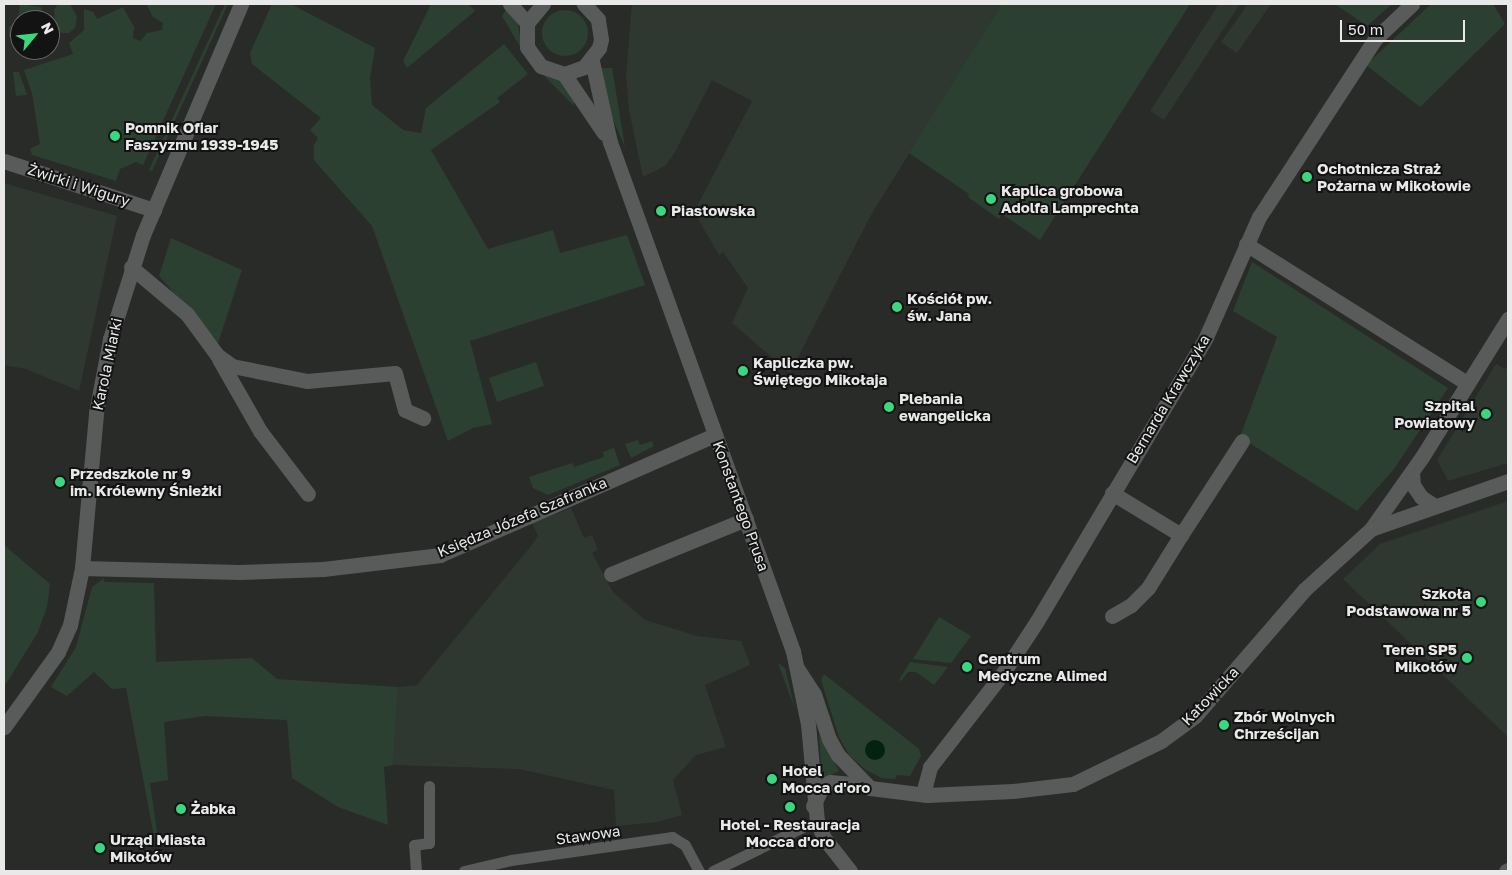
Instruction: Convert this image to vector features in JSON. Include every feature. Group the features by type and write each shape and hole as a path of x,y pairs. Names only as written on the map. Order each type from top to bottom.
{"street":[{"name":"Karola Miarki","path":"4,727 58,652 70,625 82,568 96,413 110,339 131,267 241,4"},
{"path":"510,4 527,23"},
{"path":"543,4 527,23 527,47 532,58 541,66 564,74 574,72 592,61 601,39 599,24 591,6"},
{"name":"Bernarda Krawczyka","path":"927,795 927,774 940,753 1003,673 1206,337 1246,244 1303,145 1374,39 1412,4"},
{"name":"Konstantego Prusa","path":"592,61 610,142 746,519 797,668 809,737 813,807 824,838 850,871"},
{"name":"Konstantego Prusa","path":"564,74 610,142"},
{"name":"Żwirki i Wigury","path":"4,161 154,210"},
{"path":"1246,244 1468,384"},
{"path":"131,267 187,314 217,355 260,431 308,494"},
{"path":"1371,529 1412,472 1508,319"},
{"path":"217,355 232,366 261,374 307,381 395,374 405,410 423,418"},
{"name":"Księdza Józefa Szafranka","path":"82,568 238,572 323,569 440,555 715,434"},
{"path":"1112,616 1131,605 1148,588 1242,441"},
{"path":"1412,472 1413,485 1421,497 1435,506"},
{"name":"Katowicka","path":"813,807 822,787 830,782 863,784 879,791 927,795 1013,791 1073,784 1161,741 1194,716 1304,590 1371,529 1508,481"},
{"path":"1397,492 1402,505 1413,513"},
{"path":"1112,494 1181,535"},
{"path":"611,574 746,519"},
{"name":"Katowicka","path":"797,668 814,694 829,739 847,768 863,784"},
{"path":"416,871 414,845 429,843 429,786"},
{"path":"712,871 805,826"},
{"name":"Stawowa","path":"464,871 502,861 672,836 685,845 699,871"}],"shaded area":[{"path":"20,4 41,7 42,10 19,10"},
{"path":"58,4 70,4 77,17 75,28 69,33 61,33 60,10 54,10"},
{"path":"146,4 216,4 143,165 136,162 120,169 116,181 32,155 30,149 40,144 32,93 24,70 60,60 60,58 73,54 69,43 84,30 84,9 93,12 97,19 123,7 134,27 133,38 140,41 147,33 162,30 163,23 153,17"},
{"path":"225,4 228,4 152,171 149,170"},
{"path":"272,4 291,4 375,48 370,78 372,105 403,130 421,133 426,108 504,44 528,74 497,98 500,102 431,150 488,249 553,230 560,253 627,235 645,285 470,341 492,424 473,428 448,441 372,226 314,160 314,145 318,138 310,130 321,118 252,64 250,53"},
{"path":"431,4 468,4 475,11 407,68 403,61"},
{"path":"632,4 1002,4 871,215 790,373 732,323 748,288 723,252 719,255 694,212 752,101 712,80 674,154 665,166 643,177 629,110 626,74"},
{"path":"1002,4 1190,4 1040,240 1002,214 999,219 968,197 969,194 909,153"},
{"path":"1219,4 1240,4 1164,120 1150,111"},
{"path":"1248,4 1271,4 1237,53 1221,42"},
{"path":"1335,4 1392,4 1367,26"},
{"path":"1431,4 1493,4 1505,24 1420,107 1366,65"},
{"path":"507,8 518,24 522,50 502,16"},
{"path":"565,10 578,14 584,20 588,33 584,46 578,52 565,56 552,52 546,46 542,33 546,20 552,14"},
{"path":"601,68 612,68 625,147 611,115"},
{"path":"539,71 560,80 576,100 573,105"},
{"path":"13,72 19,72 27,95 16,96"},
{"path":"4,183 117,216 79,391 26,369 4,365"},
{"path":"171,238 242,270 218,343 159,276"},
{"path":"1252,262 1448,388 1394,469 1357,511 1240,437 1277,337 1233,311"},
{"path":"536,362 544,386 497,402 489,378"},
{"name":"Szpital Powiatowy","path":"1496,364 1505,369 1508,364 1508,463 1448,481 1437,460"},
{"path":"638,440 640,445 652,441 654,446 631,458 625,444"},
{"path":"614,448 620,465 548,495 533,488 529,477 572,463 574,467 604,457 603,452"},
{"name":"Teren SP5 Mikołów","path":"1508,501 1508,737 1343,579 1380,544"},
{"path":"571,508 584,538 592,535 598,550 592,553 613,592 645,620 697,636 741,641 749,661 750,665 705,685 726,747 696,755 673,780 682,815 658,822 616,826 614,790 519,769 393,765 398,687 417,685 531,546 538,536 532,523"},
{"path":"4,545 50,584 47,607 38,632 4,687"},
{"path":"104,578 104,582 154,583 156,662 252,658 277,679 398,687 393,765 384,767 388,825 338,807 292,778 287,720 205,716 164,722 168,780 150,783 159,846 156,847 126,688 112,689 94,672 67,696 51,687 76,647 92,587"},
{"path":"939,617 971,636 951,663 913,659"},
{"path":"910,662 948,667 934,685 916,672 908,672 901,681 899,680"},
{"path":"778,663 785,668 795,709"},
{"path":"824,674 919,749 921,756 910,776 897,775 895,779 882,778 866,770 849,755 839,737 821,680"},
{"path":"819,734 839,771 822,779"},
{"path":"871,740 879,740 885,746 885,754 879,760 871,760 865,754 865,746"}],"place":[{"name":"Pomnik Ofiar Faszyzmu 1939-1945","path":"115,136"},
{"name":"Ochotnicza Straż Pożarna w Mikołowie","path":"1307,177"},
{"name":"Kaplica grobowa Adolfa Lamprechta","path":"991,199"},
{"name":"Piastowska","path":"661,211"},
{"name":"Kościół pw. św. Jana","path":"897,307"},
{"name":"Kapliczka pw. Świętego Mikołaja","path":"743,371"},
{"name":"Plebania ewangelicka","path":"889,407"},
{"name":"Szpital Powiatowy","path":"1486,414"},
{"name":"Przedszkole nr 9 im. Królewny Śnieżki","path":"60,482"},
{"name":"Szkoła Podstawowa nr 5","path":"1481,602"},
{"name":"Teren SP5 Mikołów","path":"1467,658"},
{"name":"Centrum Medyczne Alimed","path":"967,667"},
{"name":"Zbór Wolnych Chrześcijan","path":"1224,725"},
{"name":"Hotel Mocca d'oro","path":"772,779"},
{"name":"Hotel - Restauracja Mocca d'oro","path":"790,807"},
{"name":"Żabka","path":"181,809"},
{"name":"Urząd Miasta Mikołów","path":"100,848"}]}
